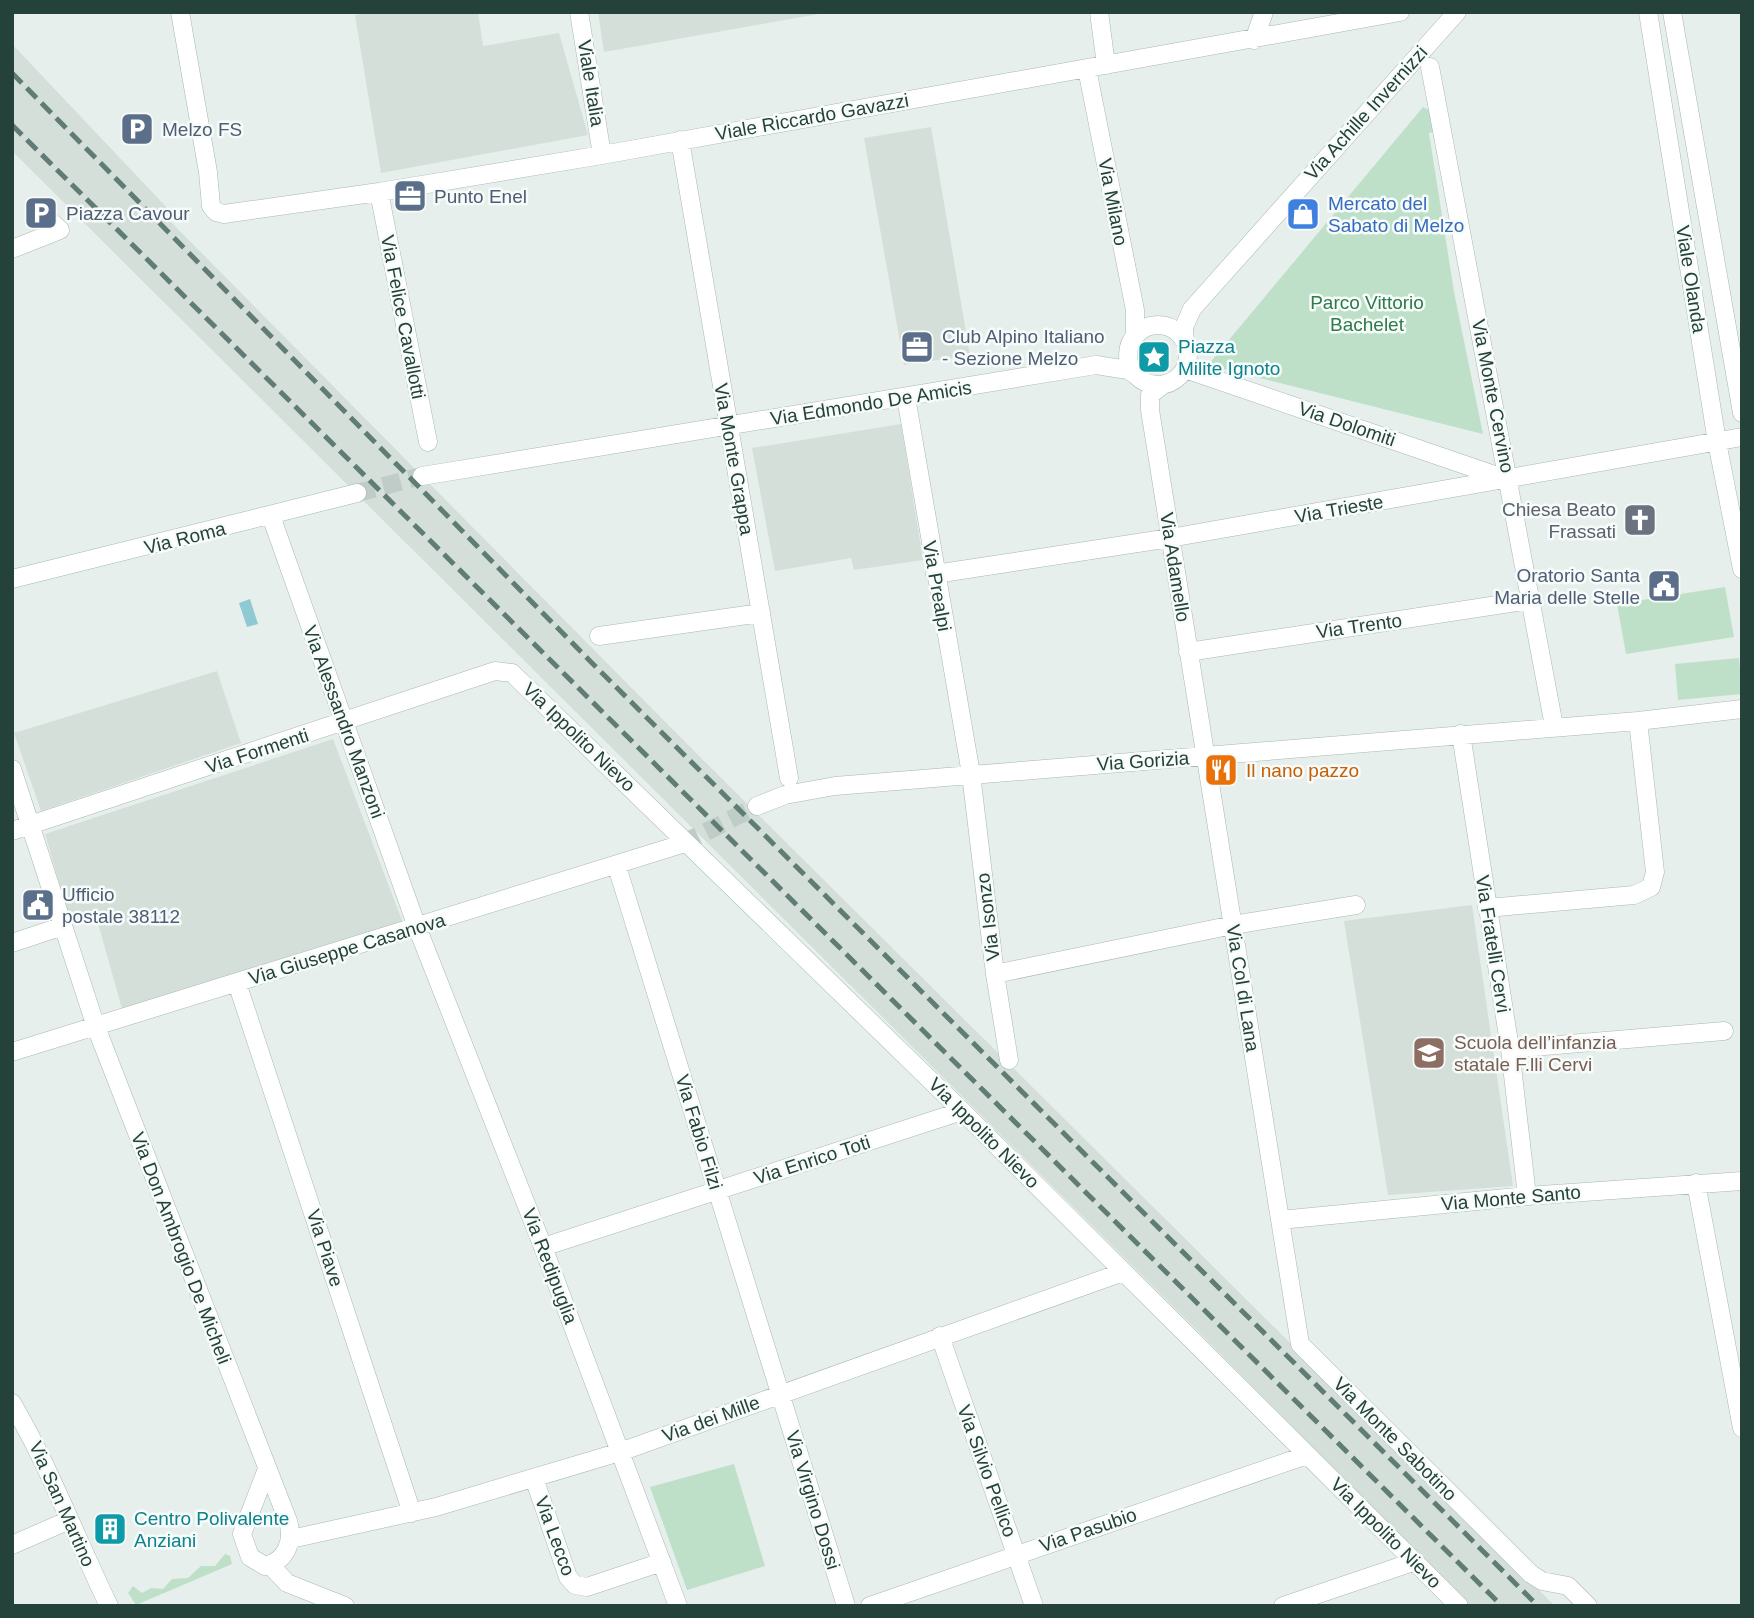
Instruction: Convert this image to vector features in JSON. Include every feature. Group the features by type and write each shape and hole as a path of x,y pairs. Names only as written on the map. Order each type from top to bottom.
{"street":[{"name":"Viale Riccardo Gavazzi","path":"180,12 208,172 211,206 214,211 224,214 379,192 602,155 1400,12"},
{"name":"Viale Italia","path":"579,12 602,155"},
{"path":"1099,12 1106,65"},
{"path":"1254,40 1264,12"},
{"name":"Via Achille Invernizzi","path":"1185,342 1184,327 1192,309 1457,12"},
{"name":"Viale Olanda","path":"1648,12 1717,442 1742,569"},
{"name":"Viale Olanda","path":"1672,12 1742,413"},
{"name":"Via Monte Cervino","path":"1430,67 1554,726"},
{"name":"Via Milano","path":"1087,69 1135,310 1133,339"},
{"name":"Via Monte Grappa","path":"680,141 789,778"},
{"name":"Via Felice Cavallotti","path":"379,192 428,442"},
{"path":"12,249 60,230 48,219"},
{"name":"Via Achille Invernizzi","path":"1152,325 1192,309"},
{"path":"1152,325 1171,328 1185,342 1188,357 1185,369 1175,379 1164,384 1147,383 1136,375 1129,361 1133,339 1152,325"},
{"name":"Via Edmondo De Amicis","path":"1096,365 1133,339"},
{"name":"Via Edmondo De Amicis","path":"728,427 1096,365 1128,370 1136,375"},
{"name":"Via Dolomiti","path":"1185,369 1509,480"},
{"name":"Via Adamello","path":"1164,384 1150,395 1150,410 1204,757"},
{"name":"Via Prealpi","path":"906,397 971,774"},
{"path":"422,476 728,427"},
{"name":"Via Trieste","path":"935,574 1170,538 1742,437"},
{"name":"Via Roma","path":"12,579 357,494"},
{"name":"Via Alessandro Manzoni","path":"271,516 417,927"},
{"name":"Via Trento","path":"1188,652 1530,600"},
{"path":"599,636 761,613"},
{"name":"Via Formenti","path":"21,828 501,670"},
{"name":"Via Ippolito Nievo","path":"501,670 516,676 962,1111 1459,1606"},
{"name":"Via Gorizia","path":"757,806 809,789 1638,721 1742,709"},
{"path":"1487,908 1634,895 1651,887 1655,872 1638,721"},
{"name":"Via Fratelli Cervi","path":"1461,734 1510,1049 1527,1196"},
{"name":"Via Col di Lana","path":"1204,757 1280,1220"},
{"name":"Via Don Ambrogio De Micheli","path":"12,769 21,828 63,926 96,1027 267,1469 291,1539"},
{"name":"Via Isonzo","path":"971,774 995,974 1009,1060"},
{"name":"Via Giuseppe Casanova","path":"12,1052 682,844"},
{"name":"Via Fabio Filzi","path":"618,870 780,1394"},
{"path":"995,974 1233,925 1356,905"},
{"path":"12,943 63,926"},
{"name":"Via Redipuglia","path":"417,927 543,1247 678,1606"},
{"name":"Via Piave","path":"237,983 412,1513"},
{"path":"1510,1049 1724,1031"},
{"name":"Via Enrico Toti","path":"543,1247 962,1111"},
{"name":"Via Monte Santo","path":"1280,1220 1527,1196 1742,1181"},
{"path":"1696,1183 1742,1428"},
{"name":"Via Monte Sabotino","path":"1280,1220 1300,1344 1531,1574 1542,1581 1568,1586 1588,1606"},
{"name":"Via dei Mille","path":"291,1539 412,1513 620,1452 1123,1272"},
{"name":"Via Silvio Pellico","path":"940,1336 1034,1606"},
{"name":"Via Virgino Dossi","path":"780,1394 846,1606"},
{"name":"Via San Martino","path":"12,1403 39,1450 67,1521 109,1606"},
{"name":"Via Pasubio","path":"870,1606 1307,1455"},
{"path":"267,1469 242,1534 245,1547 254,1561 261,1566 270,1565 285,1554 291,1539"},
{"name":"Via Lecco","path":"534,1478 569,1577 575,1586 587,1587 662,1562"},
{"path":"12,1545 67,1521"},
{"path":"1283,1606 1413,1562"},
{"path":"270,1565 287,1583 345,1606"}],"shaded area":[{"path":"374,12 478,12 483,46 559,33 588,135 381,173 355,15"},
{"path":"598,12 830,12 604,52"},
{"path":"12,44 172,213 167,218 700,757 1555,1606 1469,1606 1198,1331 12,151"},
{"path":"931,127 970,355 904,365 864,138"},
{"path":"901,424 923,560 854,570 851,558 775,571 752,448"},
{"path":"217,671 241,743 41,811 14,733"},
{"path":"333,739 403,923 124,1016 96,916 71,924 45,834"},
{"name":"Scuola dell’infanzia statale F.lli Cervi","path":"1472,905 1513,1186 1388,1195 1344,921"}],"green space":[{"name":"Parco Vittorio Bachelet","path":"1423,107 1439,115 1441,130 1429,133 1454,292 1483,434 1208,365"},
{"path":"1725,587 1734,637 1626,654 1617,604"},
{"path":"1739,658 1742,694 1678,700 1675,664"},
{"path":"734,1464 765,1566 687,1590 650,1487"},
{"path":"225,1554 230,1556 232,1564 136,1605 128,1593 133,1586 142,1593 151,1588 163,1589 172,1579 188,1578 201,1566 215,1566"}],"water":[{"path":"250,599 258,624 247,627 239,603"}],"tunnel":[{"path":"357,493 422,476"},
{"path":"682,844 757,806"}],"railway":[{"path":"12,73 589,660 1538,1606"},
{"path":"12,125 1502,1606"}],"place":[{"name":"Melzo FS","path":"137,129"},
{"name":"Punto Enel","path":"410,196"},
{"name":"Piazza Cavour","path":"41,213"},
{"name":"Mercato del Sabato di Melzo","path":"1303,214"},
{"name":"Club Alpino Italiano - Sezione Melzo","path":"917,347"},
{"name":"Piazza Milite Ignoto","path":"1154,357"},
{"name":"Chiesa Beato Frassati","path":"1640,520"},
{"name":"Oratorio Santa Maria delle Stelle","path":"1664,586"},
{"name":"Il nano pazzo","path":"1221,770"},
{"name":"Ufficio postale 38112","path":"38,905"},
{"name":"Scuola dell’infanzia statale F.lli Cervi","path":"1429,1053"},
{"name":"Centro Polivalente Anziani","path":"110,1529"}]}
